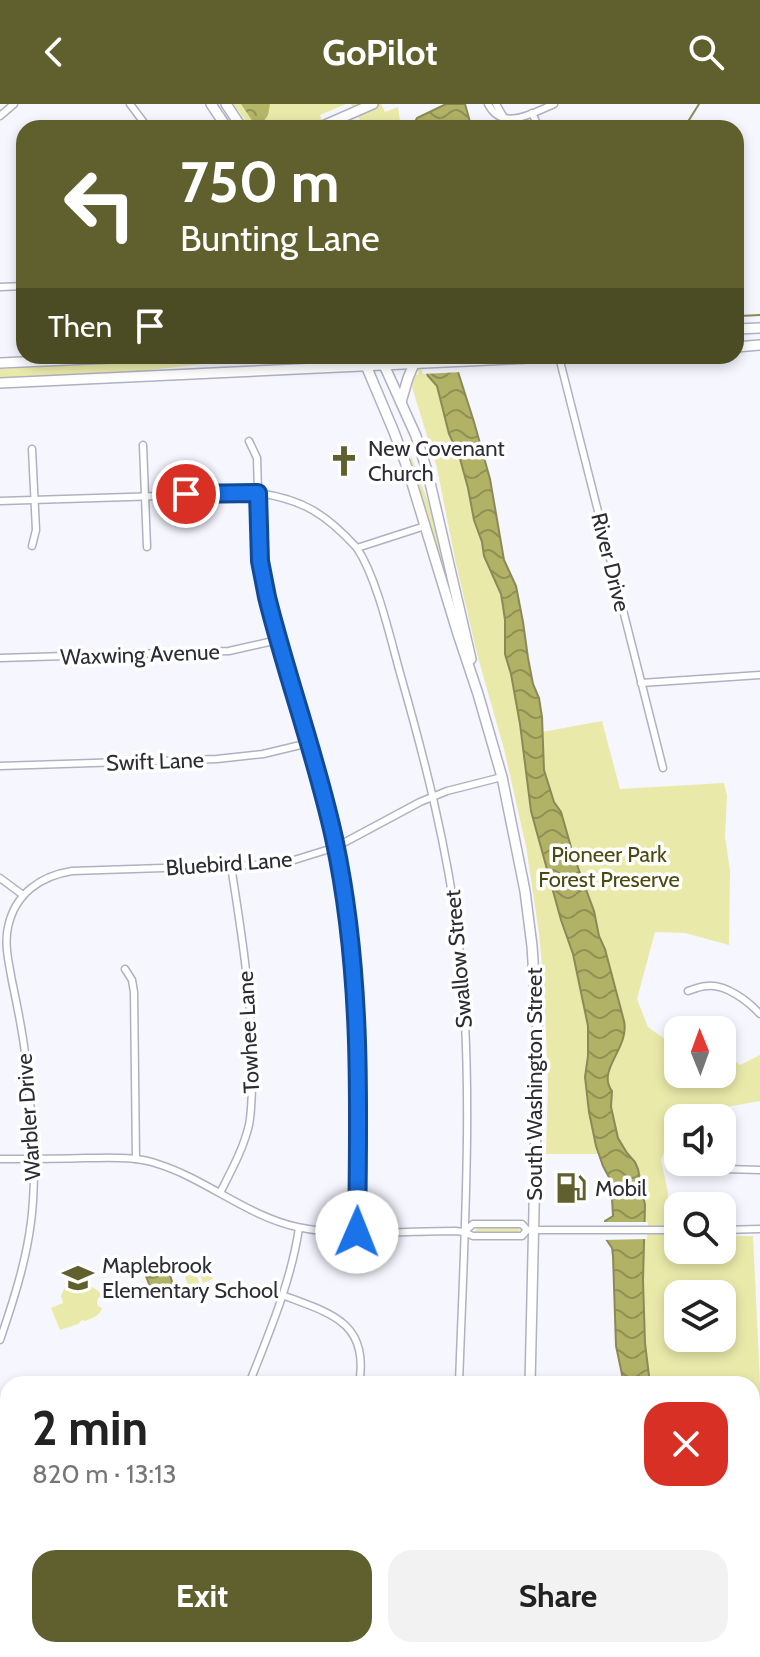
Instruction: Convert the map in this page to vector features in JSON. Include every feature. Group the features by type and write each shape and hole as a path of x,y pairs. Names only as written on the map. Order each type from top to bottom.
{"main road":[{"path":"336,120 373,104"},
{"name":"South Washington Street","path":"364,364 394,432 478,694 502,777 525,891 536,992 538,1078 531,1230 530,1376"},
{"path":"0,383 365,367 374,364"},
{"name":"South Washington Street","path":"383,364 416,436 428,474 466,629 478,694"},
{"path":"400,404 414,364"}],"street":[{"path":"0,116 14,104"},
{"path":"488,104 493,112 505,119 515,120 554,104"},
{"path":"496,104 505,119"},
{"path":"532,113 535,120"},
{"name":"River Drive","path":"562,364 663,768"},
{"path":"249,441 256,453 261,569 336,847 351,944 359,1086 357,1232"},
{"path":"143,445 147,547"},
{"path":"32,449 36,535 32,546"},
{"path":"0,501 258,493 286,498 310,507 330,521 357,548 425,526"},
{"name":"Swallow Street","path":"357,548 375,589 419,739 434,796 451,888 463,988 466,1064 459,1376"},
{"name":"Waxwing Avenue","path":"0,658 229,651 278,640"},
{"path":"641,683 760,675"},
{"name":"Swift Lane","path":"0,766 217,759 263,754 309,743"},
{"name":"Bluebird Lane","path":"23,895 45,879 72,871 291,861 336,847 434,796 502,777"},
{"name":"Towhee Lane","path":"220,1193 244,1142 252,1090 247,983 231,866"},
{"path":"0,878 23,895"},
{"name":"Warbler Drive","path":"0,1340 23,1261 33,1198 25,1053 6,943 10,917 23,895"},
{"path":"125,969 132,980 134,992 136,1159"},
{"path":"688,991 709,986 722,988 760,1014"},
{"path":"0,1159 136,1159 165,1166 264,1216 299,1228 357,1232 464,1232 473,1236 522,1236 531,1230 664,1230"},
{"path":"736,1169 760,1170"},
{"path":"464,1232 473,1224 522,1224 531,1230"},
{"path":"252,1376 282,1295 299,1228"},
{"path":"736,1230 760,1229"},
{"path":"282,1295 329,1313 350,1329 361,1354 361,1376"}],"green space":[{"path":"233,104 381,104 385,112 398,107 400,120 245,120"},
{"path":"241,104 270,104 265,120 252,120"},
{"path":"103,364 204,364 131,372 0,378 0,369"},
{"name":"Pioneer Park Forest Preserve","path":"415,364 438,364 508,590 531,734 602,721 620,789 724,783 727,796 725,836 730,871 729,945 685,933 655,932 637,999 648,1027 664,1039 664,1088 736,1088 736,1061 740,1065 760,1055 760,1101 736,1105 664,1104 664,1152 661,1160 668,1192 664,1192 664,1264 736,1264 736,1236 753,1236 760,1376 633,1376 625,1172 599,1154 546,1154 548,1083 544,988 526,846 504,749 477,654 437,468 412,387 414,376 419,374"},
{"path":"405,439 437,526 455,603 453,603"},
{"path":"477,1227 518,1227 520,1230 518,1233 477,1233"},
{"path":"205,1257 213,1279 203,1283 195,1260"},
{"path":"191,1262 200,1284 189,1288 181,1266"},
{"path":"83,1286 94,1288 102,1296 97,1302 101,1311 93,1318 60,1330 51,1308 63,1303 61,1296 64,1289 72,1287 79,1290"}],"water":[{"path":"446,104 465,104 469,120 416,120"},
{"path":"423,364 454,364 474,422 490,479 504,560 516,586 533,684 539,698 544,770 594,911 624,1021 625,1031 610,1067 608,1083 612,1091 611,1107 618,1138 638,1169 645,1205 643,1280 649,1376 622,1376 616,1346 613,1256 606,1239 605,1221 613,1216 611,1181 596,1146 585,1077 588,1026 573,954 531,811 520,724 505,654 501,594 484,556 459,455 449,434 437,386"},
{"path":"152,1268 155,1274 168,1270 175,1290 164,1294 161,1286 151,1289 144,1271"}],"pier":[{"path":"351,104 360,120 322,120 320,115"},
{"path":"419,364 458,364 462,372 423,374"},
{"path":"601,1222 648,1222 647,1239 602,1240"}],"waterway":[{"path":"689,120 699,104"},
{"path":"744,316 760,315"}],"place":[{"name":"New Covenant Church","path":"344,461"},
{"name":"Mobil","path":"571,1188"},
{"name":"Maplebrook Elementary School","path":"78,1278"}],"route":[{"path":"186,494 258,493 260,561 267,597 334,836 351,944 359,1057 357,1232"}]}
